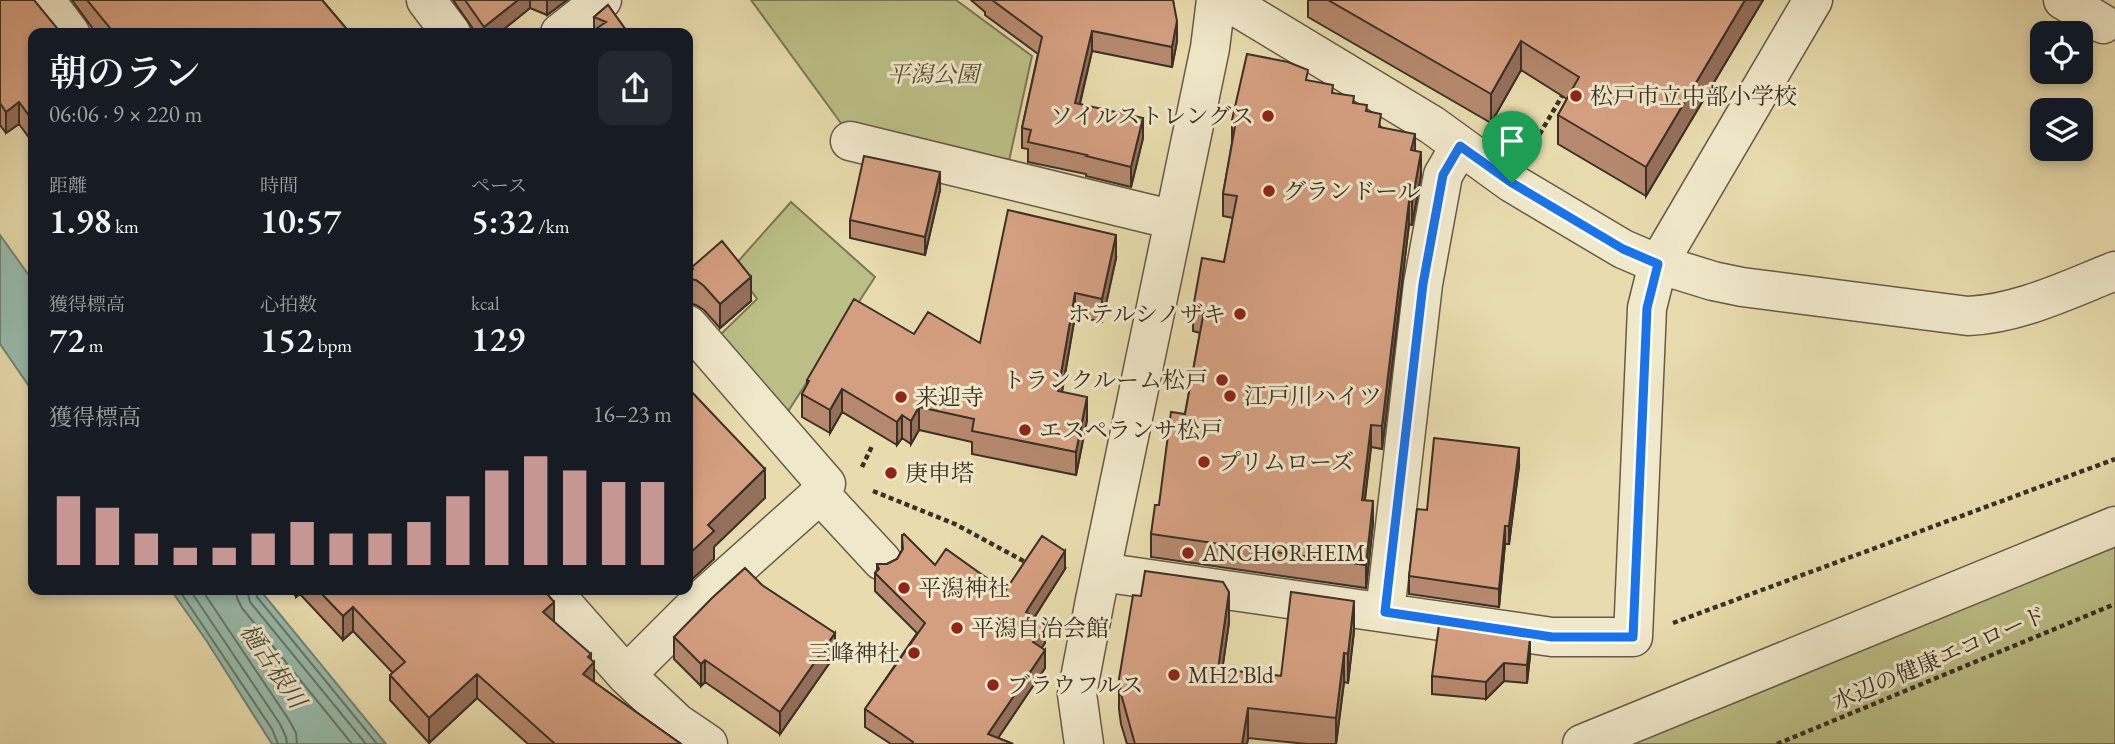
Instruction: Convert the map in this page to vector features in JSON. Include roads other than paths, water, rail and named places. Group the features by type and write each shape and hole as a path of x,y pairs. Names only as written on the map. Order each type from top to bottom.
{"street":[{"path":"45,0 66,28"},
{"path":"426,0 448,28"},
{"path":"566,28 602,0"},
{"path":"1084,744 1077,694 1210,48 1216,0"},
{"path":"1225,0 1432,125 1512,183 1623,249 1658,264 1713,281 1968,316 1983,315 2041,300 2115,271"},
{"path":"1101,572 1552,637 1633,637 1647,308 1658,264 1813,0"},
{"path":"2063,0 2103,24"},
{"path":"850,141 1174,220"},
{"path":"1385,612 1423,284 1443,175 1460,146"},
{"path":"693,331 832,486 882,561"},
{"path":"626,675 698,603 832,486"},
{"path":"1582,744 2115,526"},
{"path":"555,595 626,675 677,723 708,744"}],"water":[{"path":"0,235 28,274 28,385 0,344"},
{"name":"樋古根川","path":"174,595 264,595 386,744 272,744"}],"place":[{"name":"松戸市立中部小学校","path":"1576,96"},
{"name":"ソイルストレングス","path":"1268,116"},
{"name":"グランドール","path":"1269,191"},
{"name":"ホテルシノザキ","path":"1240,314"},
{"name":"トランクルーム松戸","path":"1222,380"},
{"name":"江戸川ハイツ","path":"1230,396"},
{"name":"来迎寺","path":"901,397"},
{"name":"エスペランサ松戸","path":"1025,430"},
{"name":"プリムローズ","path":"1204,462"},
{"name":"庚申塔","path":"891,473"},
{"name":"ANCHORHEIM","path":"1188,553"},
{"name":"平潟神社","path":"904,588"},
{"name":"平潟自治会館","path":"957,628"},
{"name":"三峰神社","path":"914,653"},
{"name":"MH2 Bld","path":"1174,675"},
{"name":"ブラウフルス","path":"993,685"}],"park label":[{"name":"平潟公園","path":"933,74"}]}
